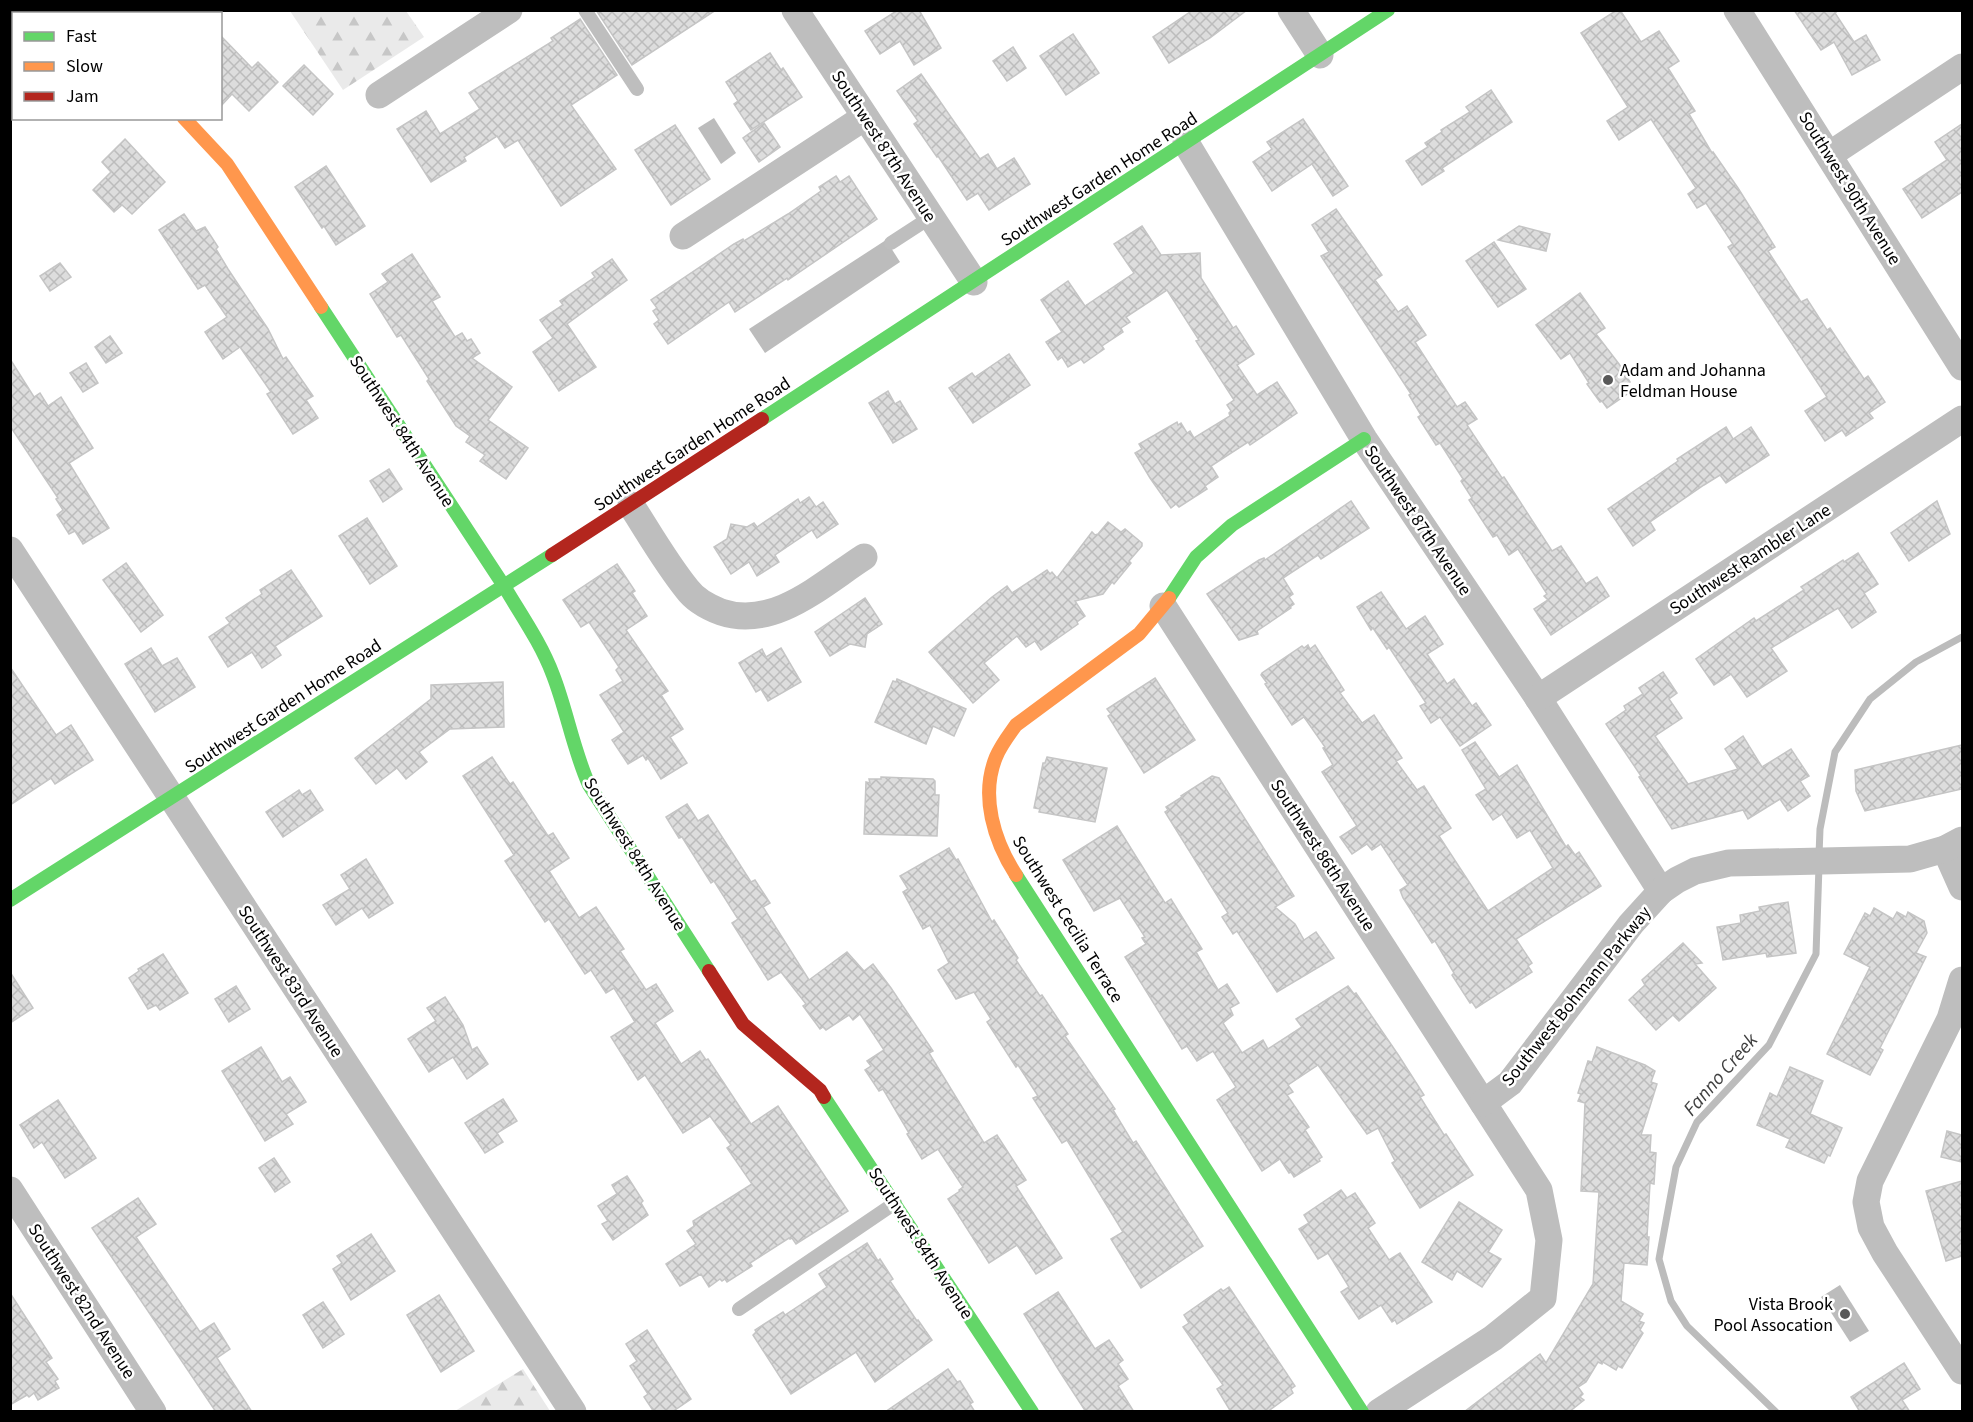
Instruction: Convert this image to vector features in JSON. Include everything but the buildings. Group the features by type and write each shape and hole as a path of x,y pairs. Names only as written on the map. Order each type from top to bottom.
{"street":[{"path":"379,95 509,10"},
{"name":"Southwest 87th Avenue","path":"795,10 974,282"},
{"path":"1291,10 1320,55"},
{"name":"Southwest Garden Home Road","path":"10,900 631,505 1388,10"},
{"name":"Southwest 90th Avenue","path":"1737,10 1962,366"},
{"path":"1829,155 1962,67"},
{"path":"683,236 865,117"},
{"name":"Southwest 84th Avenue","path":"186,120 227,164 504,586 538,644 554,677 579,764 588,785 743,1024 820,1089 1032,1412"},
{"name":"Southwest 87th Avenue","path":"1186,143 1364,439 1538,698 1661,891"},
{"name":"Southwest Rambler Lane","path":"1538,698 1962,419"},
{"name":"Southwest Cecilia Terrace","path":"1362,1412 1003,855 991,821 989,801 991,771 1001,743 1016,725 1139,634 1163,606 1196,557 1212,541 1232,525 1364,439"},
{"path":"631,505 687,589 705,604 732,616 749,617 778,610 794,603 864,557"},
{"name":"Southwest 83rd Avenue","path":"10,550 573,1412"},
{"name":"Southwest 86th Avenue","path":"1163,606 1483,1103"},
{"path":"1954,844 1962,887"},
{"name":"Southwest Bohmann Parkway","path":"1483,1103 1510,1083 1606,954 1661,891 1677,880 1712,866 1729,863 1910,860 1954,844"},
{"path":"1962,980 1956,1022 1870,1181 1866,1202 1870,1227 1962,1371"},
{"path":"1379,1412 1493,1338 1543,1298 1549,1240 1539,1190 1483,1103"},
{"name":"Southwest 82nd Avenue","path":"10,1190 153,1412"}],"lane":[{"path":"585,10 637,89"},
{"path":"891,243 931,218"},
{"path":"740,1309 895,1203"}],"green space":[{"path":"290,11 406,11 424,37 343,90"},
{"path":"523,1369 550,1411 455,1411"}],"shaded area":[{"path":"714,118 736,153 721,164 698,128"},
{"path":"886,240 900,262 765,353 749,329"},
{"name":"Vista Brook Pool Assocation","path":"1840,1285 1869,1331 1850,1342 1821,1297"}],"waterway":[{"name":"Fanno Creek","path":"1819,855 1820,829 1835,752 1870,699 1916,662 1962,637"},
{"name":"Fanno Creek","path":"1776,1412 1687,1326 1671,1301 1659,1259 1676,1167 1697,1122 1769,1045 1816,954 1819,866"}],"traffic: fast":[{"path":"762,419 1388,10"},
{"path":"321,307 530,629 553,675 589,785 709,971"},
{"path":"1169,598 1196,557 1232,525 1364,439"},
{"path":"10,900 552,555"},
{"path":"1016,875 1362,1412"},
{"path":"824,1097 1032,1412"}],"traffic: slow":[{"path":"186,120 227,164 321,307"},
{"path":"1016,875 1001,848 989,803 991,772 1000,748 1016,725 1139,634 1169,598"}],"traffic: jam":[{"path":"552,555 762,419"},
{"path":"709,971 743,1024 820,1090 824,1097"}],"place":[{"name":"Adam and Johanna Feldman House","path":"1608,380"},
{"name":"Vista Brook Pool Assocation","path":"1845,1314"}]}
